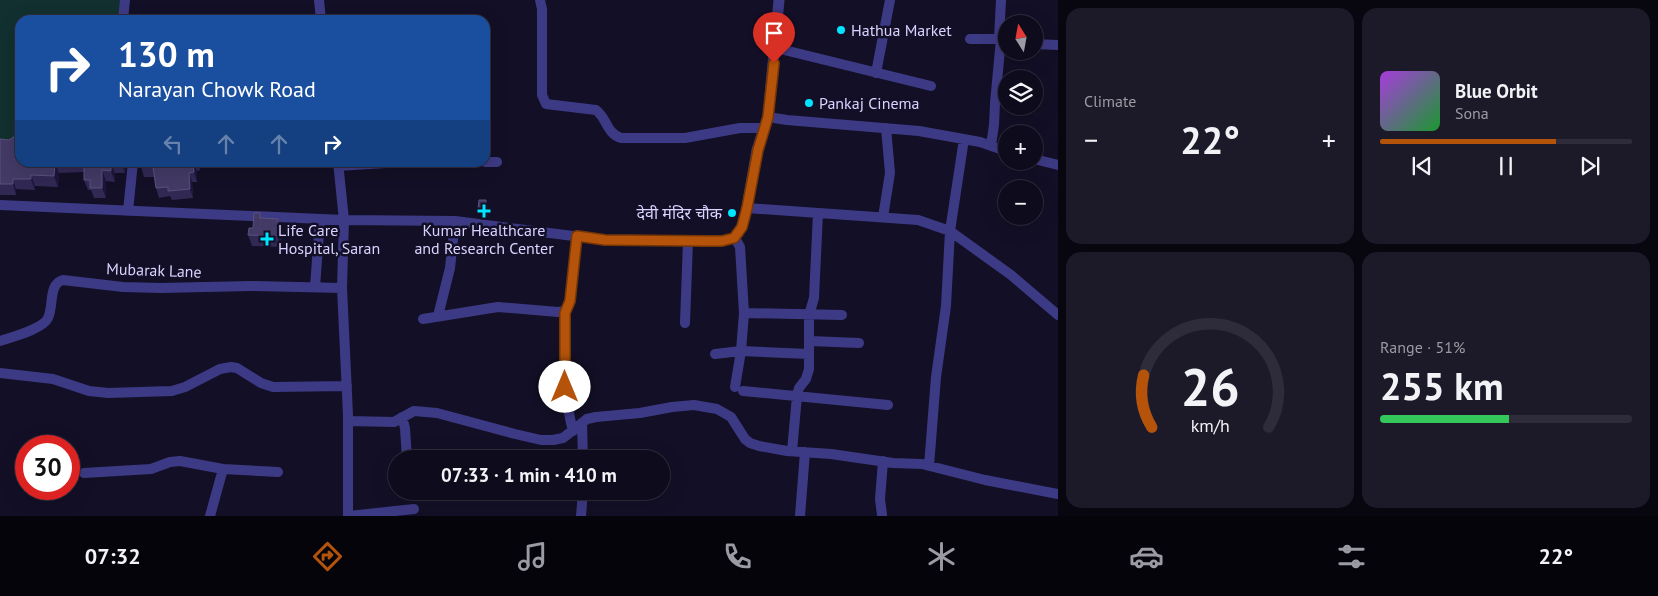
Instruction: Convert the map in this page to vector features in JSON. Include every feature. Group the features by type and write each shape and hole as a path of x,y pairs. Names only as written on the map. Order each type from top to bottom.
{"street":[{"path":"124,15 126,0"},
{"path":"319,0 320,15"},
{"path":"540,0 542,9 542,95 546,104 596,110 610,131 615,136 621,138 685,138 766,122 787,120 920,131 998,148"},
{"path":"0,205 344,220 455,222 605,240 722,241 734,238 742,227 758,150 766,122 776,48 779,0"},
{"path":"876,73 890,0"},
{"path":"1002,0 1002,15"},
{"path":"970,39 998,39"},
{"path":"1043,44 1058,45"},
{"path":"776,48 931,86"},
{"path":"991,145 1000,60"},
{"path":"883,217 890,173 886,128"},
{"path":"929,466 936,377 946,306 950,230 964,139"},
{"path":"1043,161 1058,165"},
{"path":"490,162 497,162"},
{"path":"128,211 132,167"},
{"path":"338,167 344,220 342,288 347,386 349,516 414,509"},
{"path":"747,208 918,220 950,230 1011,275 1058,315"},
{"path":"792,451 797,396 809,369 809,315 814,298 818,213"},
{"path":"315,287 320,219"},
{"path":"438,316 450,268 455,222"},
{"path":"573,431 565,387 565,313 570,301 577,236"},
{"path":"734,238 740,247 744,313 739,389 888,404"},
{"path":"685,323 688,241"},
{"name":"Mubarak Lane","path":"0,341 45,322 50,315 55,286 61,281 123,287 161,288 252,286 342,288"},
{"path":"423,319 498,307 558,312 566,309"},
{"path":"744,313 842,315"},
{"path":"810,341 859,343"},
{"path":"715,354 742,351 809,354"},
{"path":"0,373 53,379 89,391 108,393 172,391 185,387 220,369 231,367 237,368 261,383 273,387 347,386"},
{"path":"348,421 394,422 414,411 437,413 541,440 553,440 563,438 586,419 596,416 640,413 694,405 716,410 731,417 745,439 750,443 792,451 929,466 985,480 1058,494"},
{"path":"402,417 405,428 406,450"},
{"path":"582,423 583,450"},
{"path":"800,516 805,452"},
{"path":"84,474 151,469 170,462 180,461 223,469 278,472"},
{"path":"882,514 880,499 883,461"},
{"path":"210,516 223,469"},
{"path":"582,516 583,500"}],"green space":[{"path":"0,0 121,0 120,15 15,15 15,141 0,141"}],"building":[{"path":"15,136 15,167 55,167 54,176 31,175 31,179 13,179 13,184 0,184 0,139 9,140"},
{"path":"84,167 111,167 111,171 102,170 102,188 90,188 90,180 84,180"},
{"path":"153,167 194,167 194,172 189,173 190,189 168,191 168,187 156,188"},
{"path":"479,200 486,200 486,209 478,209"},
{"path":"254,213 260,213 260,218 278,219 278,236 248,235 249,228 253,228"}],"place":[{"name":"Hathua Market","path":"841,30"},
{"name":"Pankaj Cinema","path":"809,103"},
{"name":"Kumar Healthcare and Research Center","path":"484,211"},
{"name":"देवी मंदिर चौक","path":"732,213"},
{"name":"Life Care Hospital, Saran","path":"267,239"}],"route":[{"path":"565,387 565,313 570,301 577,236 605,240 722,241 734,238 742,227 758,150 768,117 774,63"}]}
